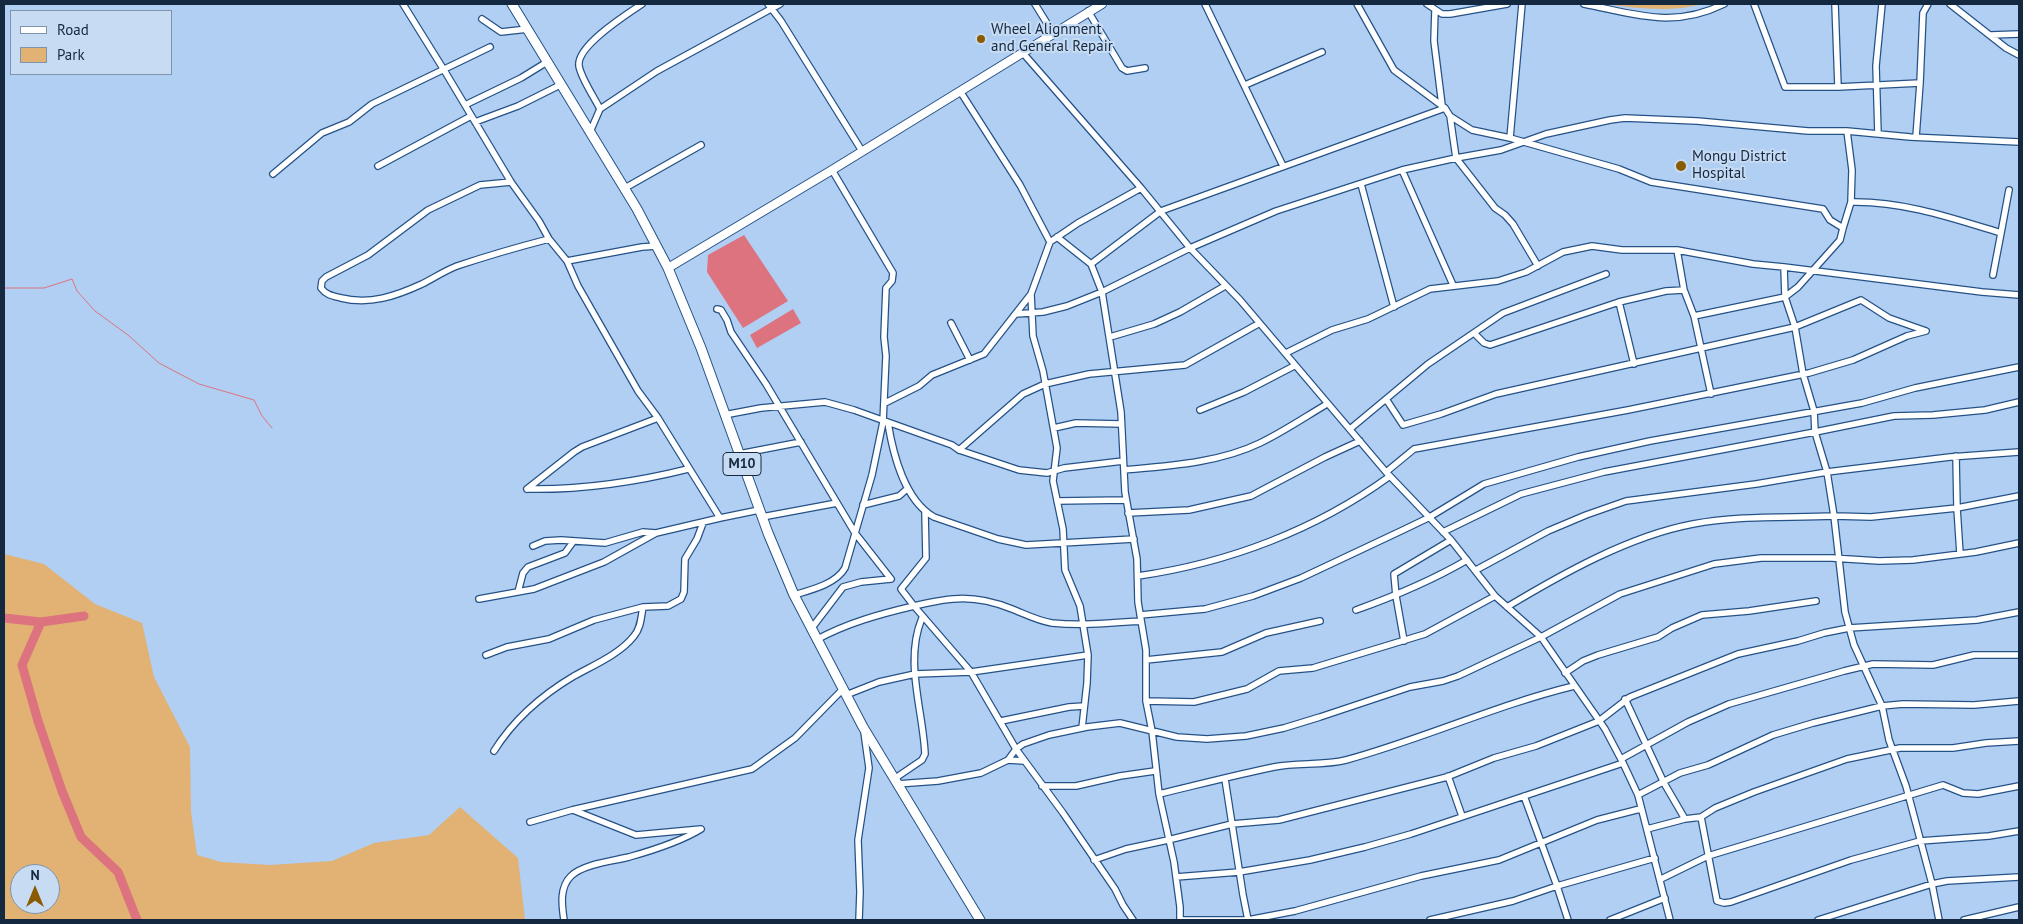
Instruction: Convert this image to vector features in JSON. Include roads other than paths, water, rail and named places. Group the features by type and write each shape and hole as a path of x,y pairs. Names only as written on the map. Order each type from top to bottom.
{"main road":[{"name":"M10","path":"512,4 625,188 657,246 701,348 724,415 794,595 863,727 980,920"},
{"path":"668,268 862,152 1102,4"}],"street":[{"path":"403,4 511,182 539,221 549,239 567,261 578,286 635,385 658,418 720,518"},
{"path":"600,109 579,67 580,58 583,52 598,37 642,4"},
{"path":"590,132 600,109 657,72 769,6 780,4"},
{"path":"1035,4 1053,33"},
{"path":"1204,4 1283,166"},
{"path":"1357,4 1394,70 1444,107 1450,116 1472,130 1510,138 1629,172 1651,182 1824,209 1830,220 1842,228"},
{"path":"1427,4 1442,14 1459,14 1507,4"},
{"path":"1510,138 1522,4"},
{"path":"1584,4 1663,18 1682,18 1724,4"},
{"path":"1754,4 1784,87 1838,87 1920,83"},
{"path":"1835,4 1838,87"},
{"path":"1878,134 1877,44 1882,4"},
{"path":"1916,137 1923,13 1928,4"},
{"path":"1950,4 2006,48 2019,54"},
{"path":"769,6 781,21 862,152"},
{"path":"1435,10 1434,41 1444,107"},
{"path":"1088,11 1122,68 1126,71 1145,68"},
{"path":"482,19 501,32 528,28"},
{"path":"1991,35 2019,34"},
{"path":"273,174 322,133 349,122 372,104 490,47"},
{"path":"1022,52 1161,211 1190,248 1286,354 1294,366 1388,474 1450,540 1495,596 1541,637 1599,721 1622,761 1638,796 1661,879 1670,920"},
{"path":"1245,85 1322,52"},
{"path":"465,105 521,78 547,62"},
{"path":"476,122 518,106 562,84"},
{"path":"960,91 1020,185 1050,242"},
{"path":"1091,264 1161,211 1444,107"},
{"path":"378,166 471,116"},
{"path":"1450,116 1456,158 1495,208 1513,224 1538,266"},
{"path":"1016,314 1067,306 1102,292 1190,248 1276,212 1402,170 1501,150 1603,121 1625,118 1697,121 1808,131 1847,131 1916,137 2019,142"},
{"path":"1694,316 1785,297 1798,287 1840,240 1851,202 1852,170 1847,131"},
{"path":"625,188 701,145"},
{"path":"832,170 893,273 892,281 886,288 885,423 848,559 840,577 843,587"},
{"path":"1402,170 1453,286"},
{"path":"511,182 480,186 428,210 368,255 326,277 322,281 321,288 330,295 348,300 362,302 376,300 415,287 460,265 549,239"},
{"path":"1361,184 1394,307"},
{"path":"885,403 919,386 932,375 984,354 1031,294 1050,242 1141,188"},
{"path":"1993,275 2010,190"},
{"path":"1851,202 1903,205 2001,233"},
{"path":"1057,237 1091,264 1102,292 1115,370 1126,500 1137,559 1146,660 1146,701 1152,731 1155,771 1176,878 1180,920 1248,920 1295,911 1421,876 1499,860 1597,820 1640,808"},
{"path":"567,261 657,246"},
{"path":"1286,354 1332,330 1368,319 1422,292 1514,276 1538,266 1563,252 1592,246 1622,250 1677,250 1753,264 2019,295"},
{"path":"1677,250 1684,290 1694,316 1711,394"},
{"path":"1784,267 1785,297 1794,328 1803,374 1814,411 1815,432 1827,472 1845,612 1854,645 1882,706 1892,750 1908,797 1932,884 1939,920"},
{"path":"1350,429 1428,364 1503,313 1606,274"},
{"path":"1110,337 1154,324 1180,312 1225,286"},
{"path":"1474,333 1484,343 1490,345 1619,302 1666,291 1684,290"},
{"path":"1031,294 1033,336 1045,384 1057,448 1053,482 1064,529 1065,570 1080,606 1088,655 1082,728"},
{"path":"1138,576 1179,570 1204,563 1290,533 1350,504 1388,474 1414,449 1711,394 1803,374 1853,360 1907,336 1926,330 1889,318 1861,300 1794,328 1496,394 1441,414 1403,425 1386,399"},
{"path":"1619,302 1634,364"},
{"path":"717,309 723,313 731,332 855,533 922,618 971,672 1016,749 1063,813 1115,889 1133,920"},
{"path":"951,323 970,360"},
{"path":"959,450 1023,394 1045,384 1115,370 1185,365 1258,324"},
{"path":"1200,410 1253,388 1294,366"},
{"path":"816,640 840,627 885,612 948,598 966,597 987,600 1051,623 1082,624 1204,610 1253,596 1301,578 1428,518 1484,484 1578,457 1650,441 1862,403 1915,388 2019,367"},
{"path":"724,415 761,408 779,408 826,402 854,410 885,423 952,445 959,450 1019,470 1047,473 1073,467 1123,461"},
{"path":"1443,532 1522,494 1604,472 1894,416 1933,415 1985,410 2019,402"},
{"path":"1124,470 1185,463 1259,444 1327,404"},
{"path":"658,418 582,447 528,489 582,488 664,475 688,469"},
{"path":"885,423 908,489 925,512 958,527 1026,545 1134,539"},
{"path":"1054,428 1076,423 1121,424"},
{"path":"1128,513 1189,510 1251,496 1326,456 1360,441"},
{"path":"739,454 800,442"},
{"path":"1476,570 1548,531 1626,501 1756,484 1827,472 1956,456 2019,452"},
{"path":"1956,456 1960,554"},
{"path":"863,504 899,496 908,489"},
{"path":"1506,607 1588,561 1643,539 1692,524 1734,518 1871,517 1957,508 2019,496"},
{"path":"1057,500 1126,500"},
{"path":"533,546 552,540 605,543 643,532 656,533 720,518 837,503"},
{"path":"901,589 926,558 925,512"},
{"path":"486,656 507,647 549,639 594,620 643,607 668,606 681,599 684,592 685,559 697,539 703,523"},
{"path":"479,599 534,589 586,570 614,557 656,533"},
{"path":"1404,642 1394,574 1450,540"},
{"path":"518,592 523,574 528,567 566,553 572,542"},
{"path":"895,781 938,781 981,773 1008,760 1016,749 1023,744 1049,735 1082,728 1120,723 1177,737 1207,739 1246,736 1284,728 1320,718 1410,686 1443,681 1541,637 1620,594 1714,564 1761,558 1912,560 1960,554 2019,543"},
{"path":"1356,610 1396,596 1438,577 1467,560"},
{"path":"794,595 811,590 840,577"},
{"path":"811,629 843,587 861,582 892,578"},
{"path":"1146,701 1194,702 1248,689 1279,671 1313,668 1404,642 1441,626 1495,596"},
{"path":"1565,673 1598,654 1658,638 1672,628 1702,615 1749,611 1816,601"},
{"path":"494,751 508,730 530,707 566,681 607,657 631,640 639,630 643,607"},
{"path":"1094,860 1126,849 1232,824 1279,820 1448,776 1494,758 1536,746 1599,721 1625,699 1730,656 1849,628 1977,620 2019,612"},
{"path":"895,781 924,758 915,674 917,640 922,618"},
{"path":"1146,660 1222,652 1266,633 1320,621"},
{"path":"530,822 572,810 752,769 794,738 845,692 915,674 971,672 1088,655"},
{"path":"1176,878 1239,872 1310,860 1412,834 1622,761 1688,722 1729,704 1864,666 1887,663 1933,665 1974,655 2019,655"},
{"path":"1159,794 1276,767 1312,765 1344,760 1436,732 1461,721 1543,694 1574,686"},
{"path":"1625,699 1664,783 1685,819"},
{"path":"1638,796 1680,774 1708,765 1773,735 1813,722 1882,706 1903,704 1974,705 2019,701"},
{"path":"1001,721 1069,707 1084,706"},
{"path":"859,920 858,840 869,768 863,727"},
{"path":"1647,829 1685,819 1701,817 1715,808 1788,778 1847,759 1908,748 1953,748 2019,741"},
{"path":"1008,760 1024,761"},
{"path":"1042,786 1076,786 1120,776 1155,771"},
{"path":"1448,776 1462,816"},
{"path":"1225,779 1248,920"},
{"path":"1661,879 1708,856 1943,785 1962,793 1978,794 2019,786"},
{"path":"1524,796 1568,920"},
{"path":"564,920 561,898 570,876 582,869 632,856 685,839 701,829 636,836 572,810"},
{"path":"1701,817 1717,900 1724,903 1851,860 1920,841 1989,836 2019,831"},
{"path":"1431,920 1513,902 1557,886 1655,858"},
{"path":"1818,920 1932,884 1947,881 2019,877"},
{"path":"1610,920 1665,898"},
{"path":"1964,920 2019,907"}],"waterway":[{"path":"4,288 44,288 72,279 77,291 95,311 128,335 159,363 199,384 254,400 262,416 272,428"},
{"path":"4,618 41,622 84,616"},
{"path":"41,622 22,665 38,721 62,791 81,837 118,872 137,920"}],"place":[{"name":"Wheel Alignment and General Repair","path":"981,39"},
{"name":"Mongu District Hospital","path":"1681,166"}]}
